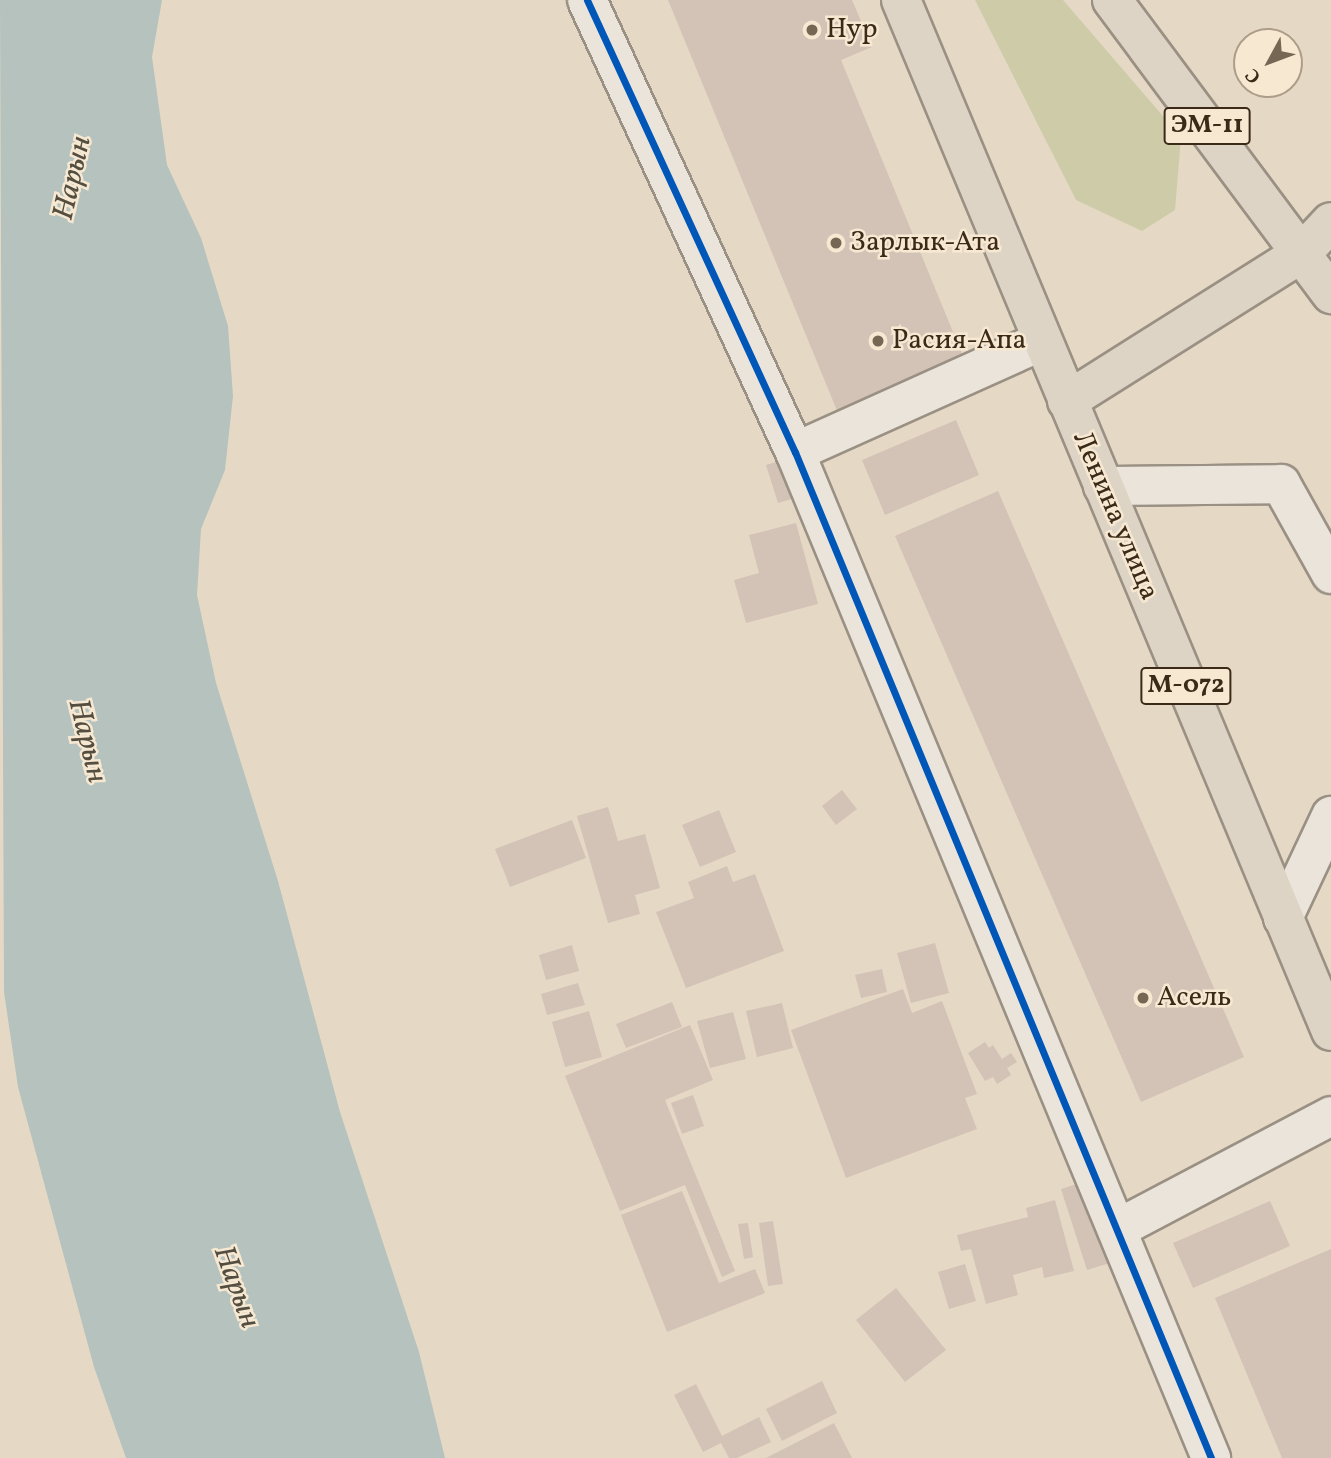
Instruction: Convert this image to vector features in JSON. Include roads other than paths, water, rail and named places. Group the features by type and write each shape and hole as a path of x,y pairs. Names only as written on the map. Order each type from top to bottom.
{"main road":[{"name":"Ленина улица","path":"901,0 1331,1031"},
{"name":"ЭМ-11","path":"1112,0 1331,294"},
{"path":"1067,401 1301,253 1331,222"}],"street":[{"path":"587,0 795,452 1211,1458"},
{"path":"795,452 1042,341"},
{"path":"1103,486 1281,484 1331,574"},
{"path":"1283,918 1331,816"},
{"path":"1117,1229 1331,1116"}],"water":[{"name":"Нарын","path":"0,0 162,0 152,57 167,165 201,238 228,326 233,396 225,470 201,529 197,595 216,683 278,881 340,1112 419,1352 445,1458 126,1458 94,1367 18,1087 4,992"}],"place":[{"name":"Нур","path":"812,30"},
{"name":"Зарлык-Ата","path":"836,243"},
{"name":"Расия-Апа","path":"878,341"},
{"name":"Асель","path":"1143,998"}]}
